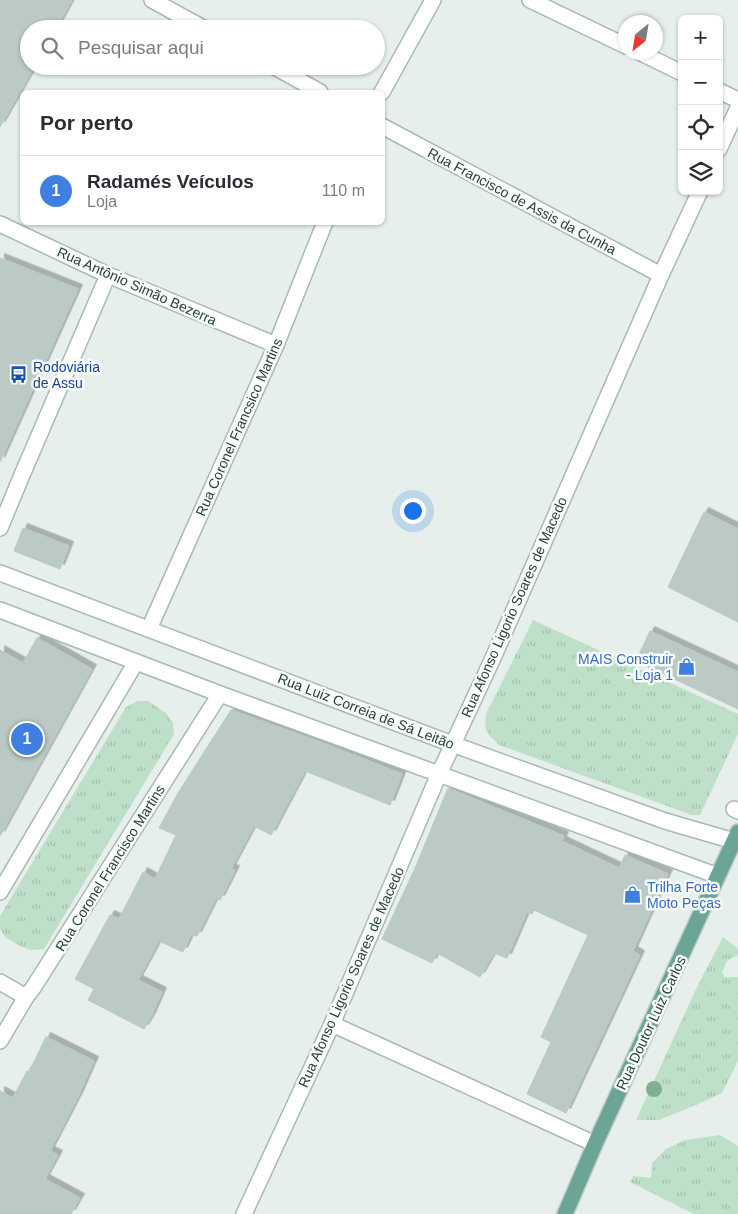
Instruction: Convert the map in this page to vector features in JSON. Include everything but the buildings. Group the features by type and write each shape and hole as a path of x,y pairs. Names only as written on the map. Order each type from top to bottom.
{"main road":[{"name":"Rua Doutor Luiz Carlos","path":"565,1214 595,1144 736,836"}],"street":[{"path":"152,0 189,20"},
{"path":"383,90 433,0"},
{"path":"530,0 618,42"},
{"path":"655,60 678,71"},
{"path":"289,75 316,90"},
{"path":"723,93 738,100"},
{"path":"723,140 738,108"},
{"name":"Rua Francisco de Assis da Cunha","path":"385,128 661,275"},
{"name":"Rua Afonso Ligorio Soares de Macedo","path":"244,1214 332,1024 438,774 493,658 661,275 698,195"},
{"name":"Rua Antônio Simão Bezerra","path":"0,224 108,276 276,346"},
{"name":"Rua Coronel Francsico Martins","path":"149,629 276,346 325,225"},
{"path":"0,528 108,276"},
{"name":"Rua Luiz Correia de Sá Leitão","path":"0,573 452,744 665,821 736,836"},
{"path":"0,610 220,694 718,876"},
{"path":"0,892 136,662"},
{"name":"Rua Coronel Francisco Martins","path":"0,1041 26,997 34,988 220,694"},
{"path":"0,982 26,997"},
{"path":"332,1024 595,1144"}],"green space":[{"path":"533,620 738,714 738,734 700,815 692,815 499,745 489,735 486,729 486,714"},
{"path":"138,701 148,701 166,713 173,723 174,734 44,949 31,950 20,946 6,938 0,929 0,916 126,707"},
{"path":"723,937 738,949 738,955 727,961 722,973 725,977 738,977 738,1061 722,1093 659,1120 636,1120 697,987"},
{"path":"720,1135 738,1146 738,1214 694,1214 630,1182 633,1176 651,1178 652,1163 666,1149 685,1140"}],"place":[{"name":"Rodoviária de Assu","path":"19,375"},
{"name":"MAIS Construir - Loja 1","path":"687,667"},
{"name":"Radamés Veículos","path":"27,739"},
{"name":"Trilha Forte Moto Peças","path":"633,895"}]}
